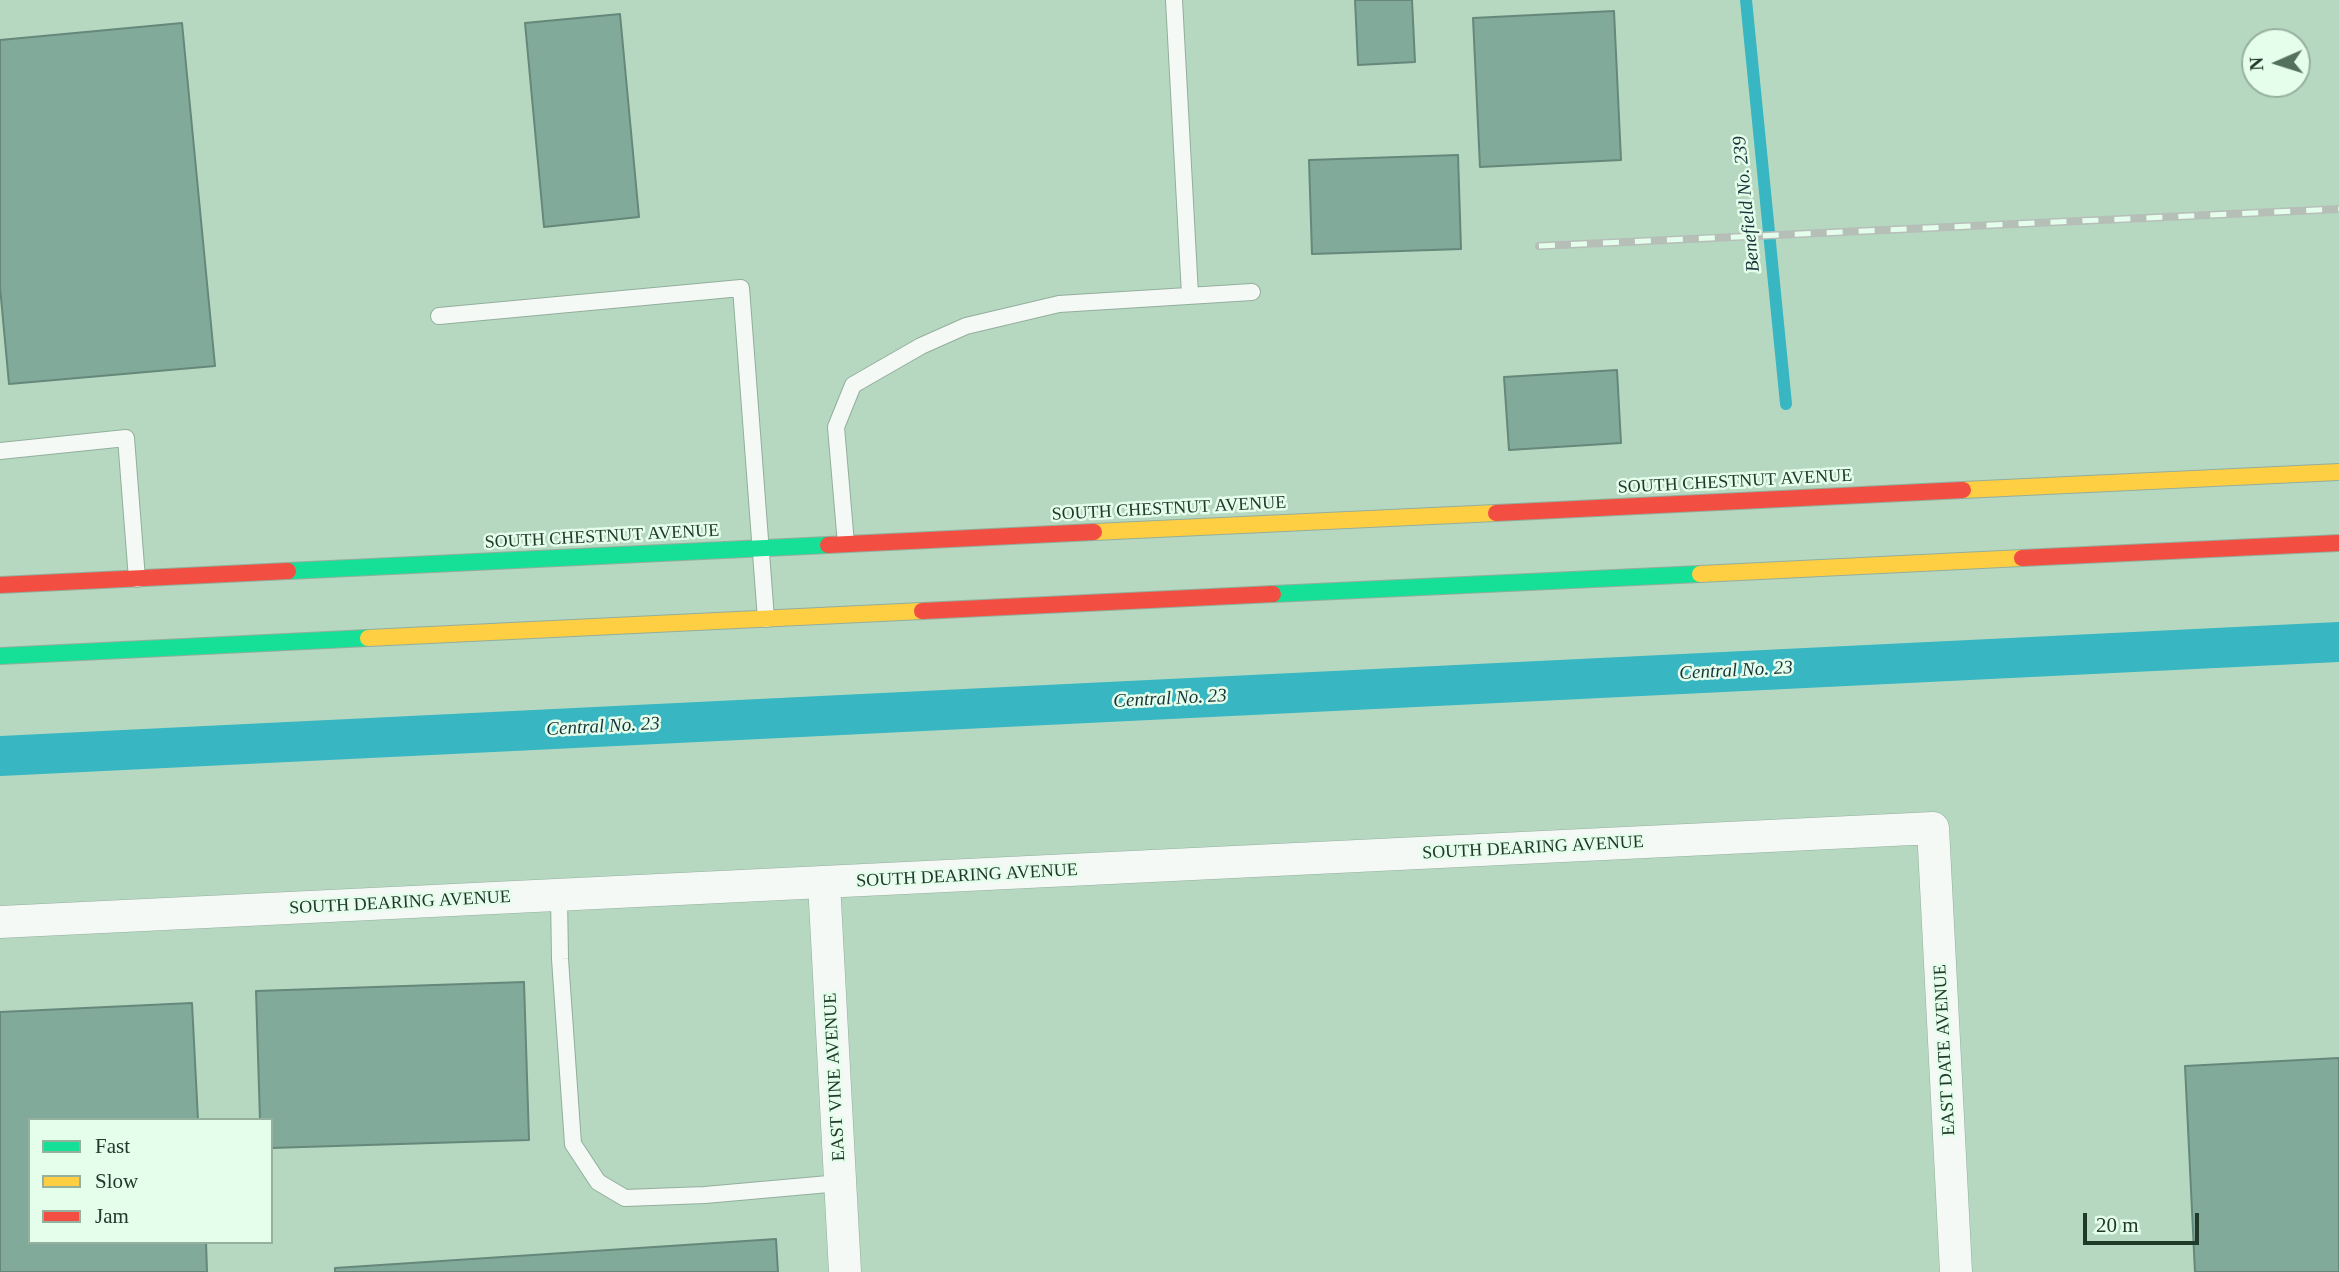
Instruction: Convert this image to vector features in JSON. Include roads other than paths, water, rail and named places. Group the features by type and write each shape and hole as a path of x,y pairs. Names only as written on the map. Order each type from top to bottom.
{"main road":[{"name":"SOUTH CHESTNUT AVENUE","path":"0,585 2339,472"},
{"path":"0,656 2339,542"}],"street":[{"name":"SOUTH DEARING AVENUE","path":"0,922 1933,828"},
{"name":"EAST DATE AVENUE","path":"1933,828 1956,1272"},
{"name":"EAST VINE AVENUE","path":"824,883 845,1272"}],"lane":[{"path":"1174,0 1190,295"},
{"path":"439,316 741,288 766,619"},
{"path":"846,544 836,427 853,384 921,346 966,326 1059,304 1252,292"},
{"path":"0,451 126,438 137,579"},
{"path":"559,896 560,960 573,1144 598,1182 625,1198 705,1195 840,1183"}],"waterway":[{"name":"Benefield No. 239","path":"1746,0 1786,404"},
{"name":"Central No. 23","path":"0,756 2339,642"}],"railway":[{"path":"1539,246 2339,209"}]}
